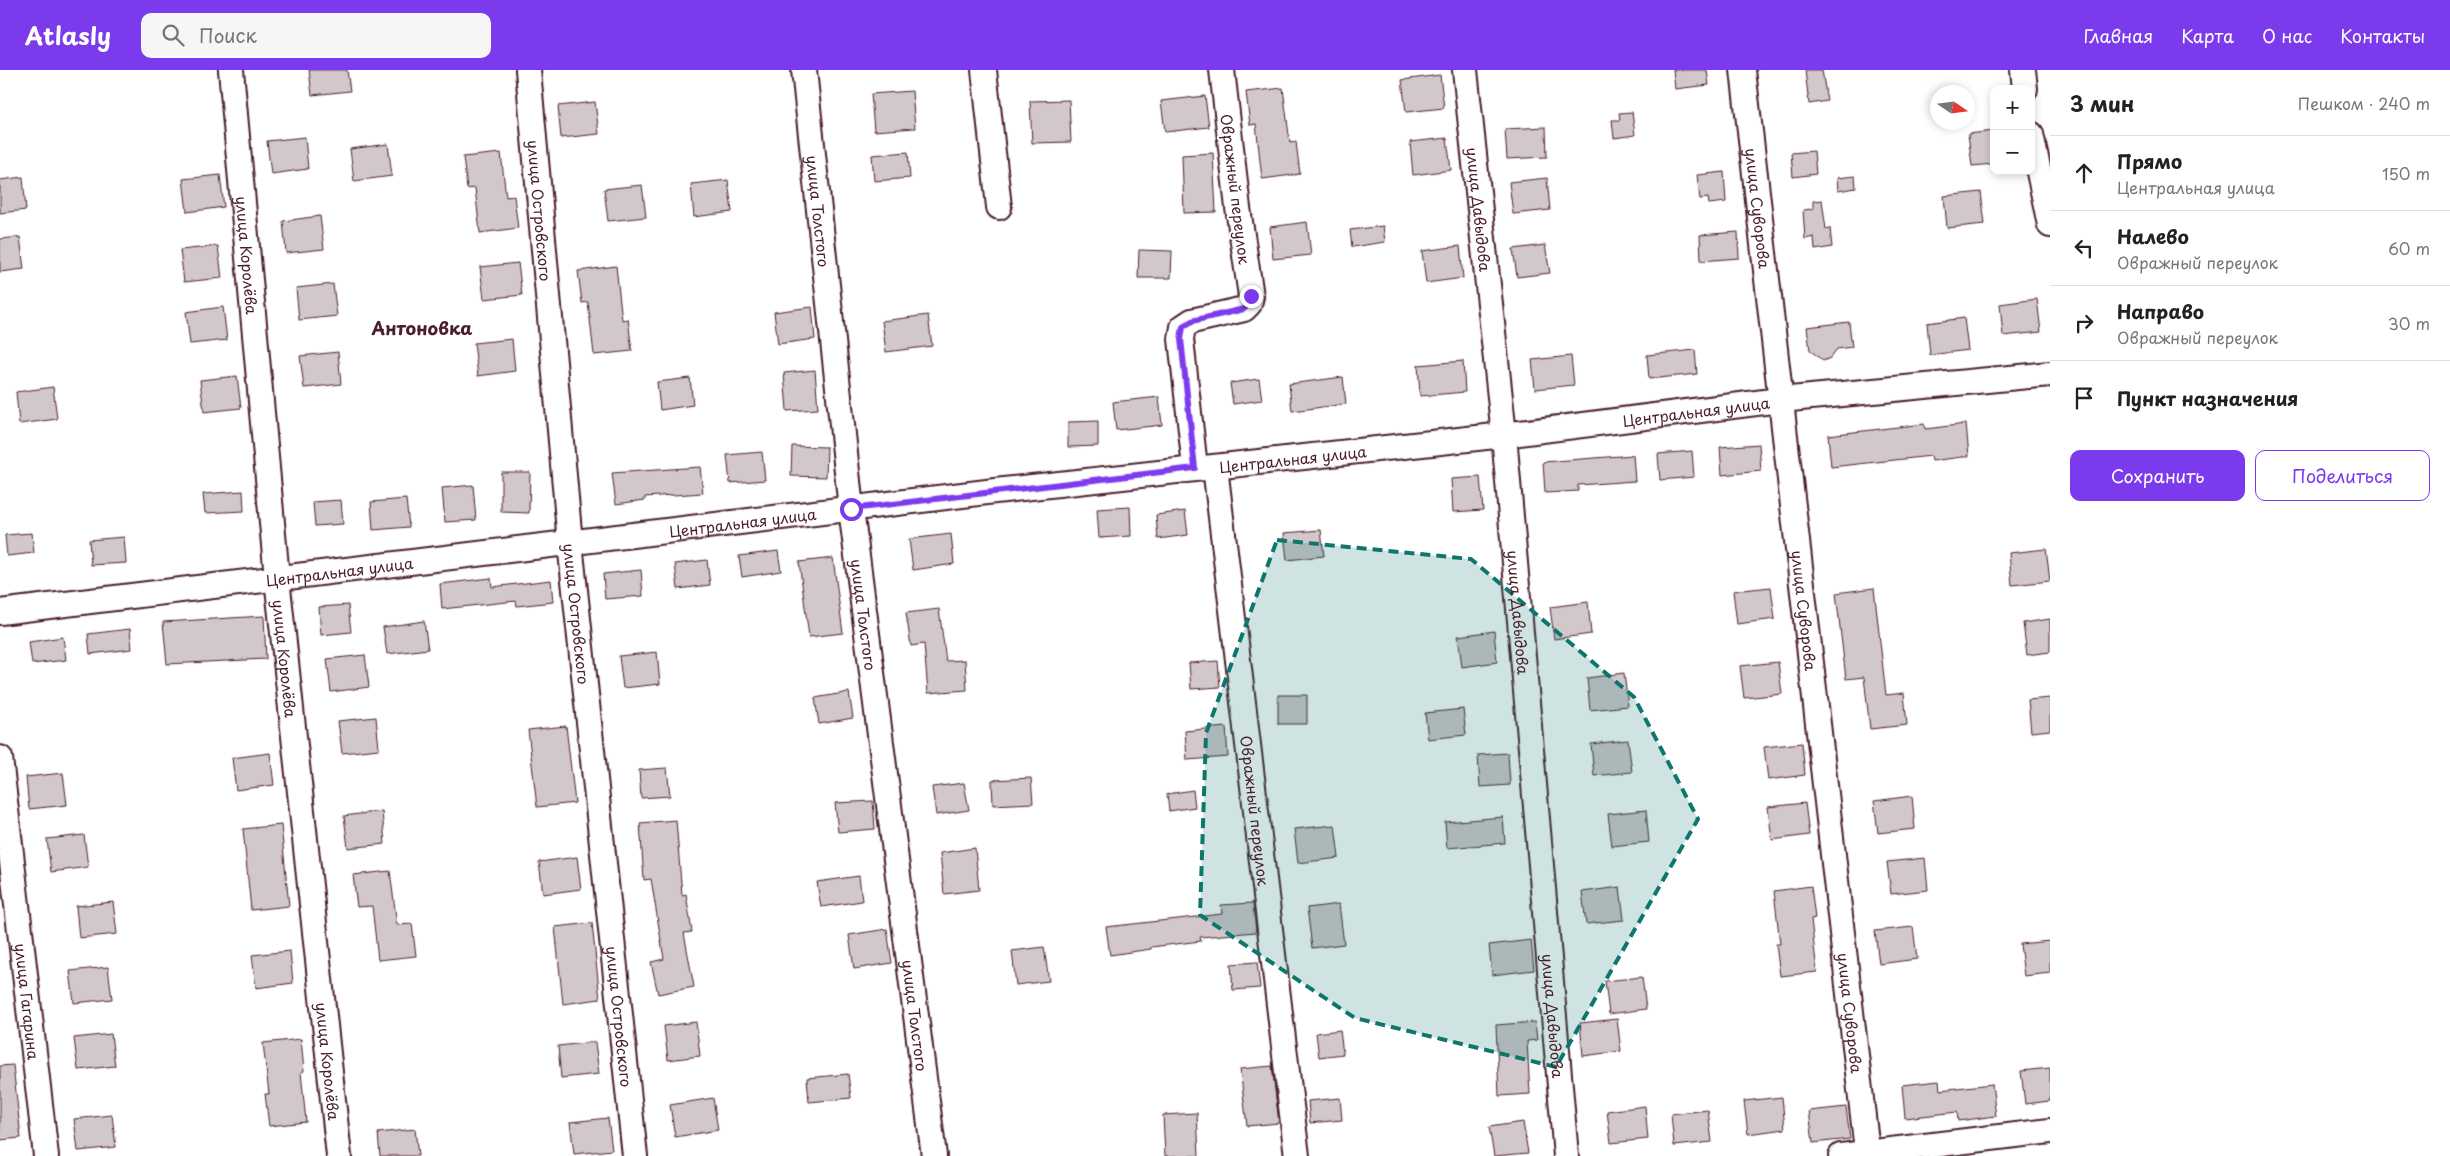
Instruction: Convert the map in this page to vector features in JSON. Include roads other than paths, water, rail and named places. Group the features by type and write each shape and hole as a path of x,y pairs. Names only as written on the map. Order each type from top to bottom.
{"street":[{"name":"улица Королёва","path":"231,70 277,578 339,1156"},
{"name":"улица Островского","path":"528,70 570,543 635,1156"},
{"name":"улица Толстого","path":"804,70 851,509 934,1156"},
{"path":"984,70 999,207"},
{"name":"Овражный переулок","path":"1222,70 1238,208 1251,296 1249,304 1244,309 1192,321 1183,327 1181,339 1205,468 1297,1156"},
{"name":"улица Давыдова","path":"1465,70 1504,435 1566,1155"},
{"name":"улица Суворова","path":"1743,70 1867,1151"},
{"path":"2023,70 2025,85"},
{"path":"2035,153 2050,225"},
{"name":"Центральная улица","path":"0,612 851,509 1504,435 1780,400 2050,374"},
{"name":"улица Гагарина","path":"0,758 46,1156"},
{"path":"1841,1156 1867,1151 2050,1131"}],"district":[{"name":"Антоновка","path":"422,327"}]}
